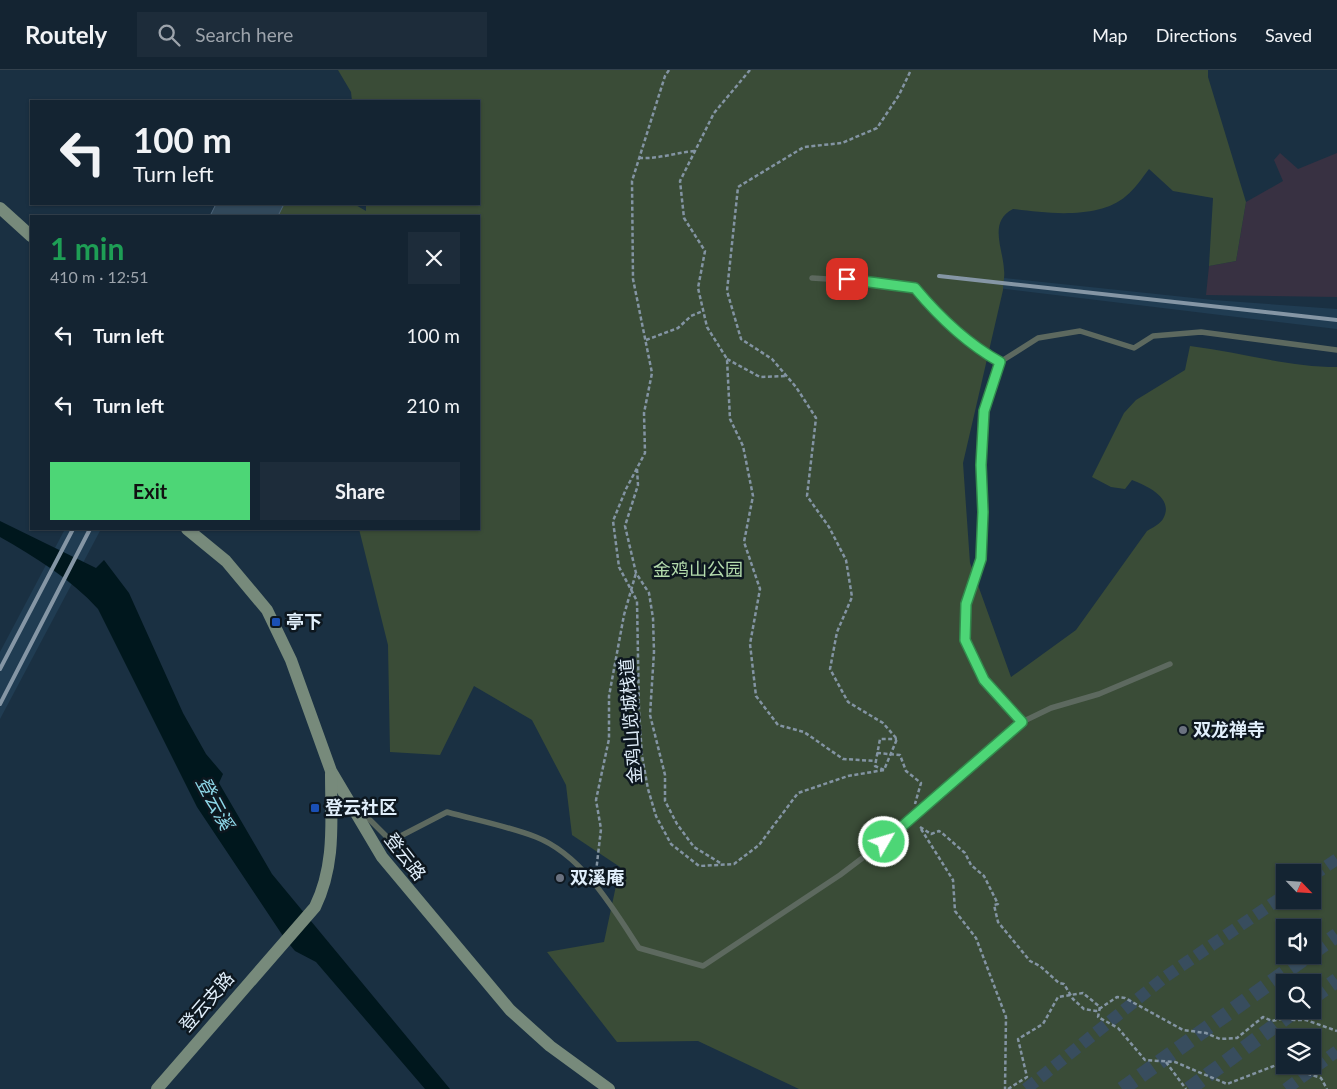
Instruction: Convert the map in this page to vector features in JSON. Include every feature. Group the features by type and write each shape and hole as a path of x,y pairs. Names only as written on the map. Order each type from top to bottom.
{"street":[{"path":"0,208 30,235"},
{"name":"登云路","path":"188,530 226,561 267,610 292,660 331,771 382,857 510,1010 550,1046 609,1089"},
{"name":"登云支路","path":"157,1089 285,939 308,917 323,888 331,859 331,771"}],"lane":[{"path":"812,278 874,282 915,288 943,320 973,346 1000,362"},
{"path":"1022,722 984,680 965,640 966,604 981,559 983,512 981,465 984,411 1000,362 1038,338 1080,331 1134,348 1153,336 1201,332 1337,350"},
{"path":"346,799 365,814 392,841 447,812 537,838 571,860 593,881 639,948 703,966 840,875 921,811 1022,722 1051,708 1100,694 1170,664"}],"path":[{"name":"金鸡山览城栈道","path":"669,70 665,76 632,181 633,279 652,373 644,413 645,453 613,522 620,567 637,601 639,711 642,756 656,816 671,844 698,866 734,864 759,845 798,793 848,776 884,770"},
{"path":"750,70 714,112 680,181 684,218 705,251 698,288 707,328 727,359 760,377 787,376"},
{"path":"897,739 883,723 848,702 830,669 837,632 852,598 846,560 829,527 806,496 816,418 796,387 772,359 740,339 727,291 738,187 804,148 842,143 877,128 899,95 911,70"},
{"path":"639,158 658,159 675,153 694,151"},
{"path":"646,340 678,328 691,316 703,311"},
{"path":"727,359 730,419 743,446 753,496 744,542 760,589 750,644 756,696 778,726 804,732 843,759 876,761"},
{"path":"637,469 638,485 625,526 636,574 649,593 653,618 654,652 650,715 665,775 665,801 677,824 694,847 722,864"},
{"path":"593,881 598,862 602,829 596,800 609,739 609,696 624,615 636,574"},
{"path":"880,739 897,739 884,770 875,766 880,739"},
{"path":"877,753 900,755 906,771 921,783 915,804 921,811 918,824 953,880 955,911 976,938 1006,1017 1007,1089"},
{"path":"920,827 931,834 939,831 968,856 972,865 984,876 998,904 994,905 996,918 1012,940 1030,961 1040,966 1059,983 1068,987 1071,995 1084,1009 1099,1011 1117,998 1126,998 1183,1030 1206,1033 1220,1039 1237,1038 1263,1017 1272,1021 1285,1018 1306,1020 1337,1031"},
{"path":"1007,1089 1027,1077 1018,1039 1043,1024 1058,997 1083,993 1100,1007 1098,1017 1118,1028 1145,1060 1175,1062 1227,1084 1279,1064 1321,1078 1327,1089"},
{"path":"1166,1062 1186,1089"}],"shaded area":[{"path":"1280,153 1298,169 1337,153 1337,297 1206,295 1209,266 1236,261 1246,202 1283,181 1274,160"},
{"path":"938,271 1213,300 1337,309 1337,329 940,281"},
{"path":"64,530 100,530 0,719 0,652"}],"green space":[{"name":"金鸡山公园","path":"338,70 1208,70 1208,77 1246,202 1236,261 1209,266 1213,198 1173,191 1149,169 1126,196 1115,204 1101,209 1087,212 1056,213 1013,209 1005,214 1001,221 999,236 1004,272 1003,290 963,463 970,563 1011,677 1076,630 1147,531 1163,519 1166,512 1165,505 1158,494 1152,489 1132,480 1125,489 1111,487 1092,477 1124,413 1136,400 1185,370 1190,346 1300,365 1337,367 1337,1089 799,1089 698,1041 617,1042 547,952 604,942 620,867 572,835 566,785 532,720 474,686 440,755 390,752 388,645 359,530 480,530 480,215 278,215 284,205 356,205 366,211 366,205 480,205 480,100 352,100 351,92"}],"water":[{"name":"登云溪","path":"0,521 96,568 104,560 129,593 183,713 206,754 223,774 219,783 272,874 450,1089 425,1089 316,962 295,951 285,939 197,807 98,609 64,578 0,537"}],"building":[{"path":"216,205 284,205 278,215 210,215"}],"tunnel":[{"path":"1321,870 1337,859"},
{"path":"1026,1089 1165,977 1276,901"},
{"path":"1321,947 1337,935"},
{"path":"1122,1089 1296,964"},
{"path":"1321,992 1337,980"},
{"path":"1189,1089 1284,1019"},
{"path":"1286,1089 1337,1051"}],"railway":[{"path":"939,276 1337,320"},
{"path":"0,669 72,530"},
{"path":"0,704 89,530"}],"place":[{"name":"亭下","path":"276,622"},
{"name":"双龙禅寺","path":"1183,730"},
{"name":"登云社区","path":"315,808"},
{"name":"双溪庵","path":"560,878"}],"route":[{"path":"847,279 915,288 943,320 973,346 1000,362 984,411 981,465 983,512 981,559 966,604 965,640 984,680 1022,722 884,842"}]}
